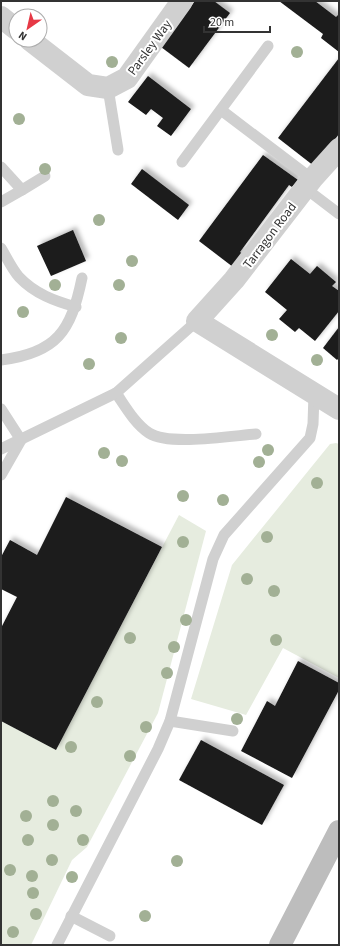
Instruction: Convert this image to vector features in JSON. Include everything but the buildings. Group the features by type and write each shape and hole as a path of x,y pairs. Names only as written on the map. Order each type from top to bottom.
{"main road":[{"path":"280,945 339,831"}],"street":[{"name":"Parsley Way","path":"108,88 127,78 182,1"},
{"path":"40,48 88,85 108,88"},
{"name":"Tarragon Road","path":"197,321 234,280 309,183 339,149"},
{"path":"197,321 339,409"}],"lane":[{"path":"182,162 268,46"},
{"path":"108,88 118,150"},
{"path":"221,110 309,183 339,214"},
{"path":"1,167 22,190"},
{"path":"1,202 45,176"},
{"path":"1,248 19,277 37,292 55,301 76,306"},
{"path":"1,360 31,354 44,348 57,337 70,321 76,306 82,278"},
{"path":"1,449 116,393 197,321"},
{"path":"116,393 142,427 159,438 173,440 256,434"},
{"path":"57,945 158,750 170,721 213,559 224,535 310,438 313,424 314,394"},
{"path":"1,410 21,440"},
{"path":"1,475 21,440"},
{"path":"170,721 233,731"},
{"path":"71,916 110,936"}],"shaded area":[{"path":"330,444 339,444 339,678 283,648 246,715 191,699 232,565"},
{"path":"179,515 206,531 158,713 87,847 72,860 31,945 1,945 1,721 56,749"}]}
